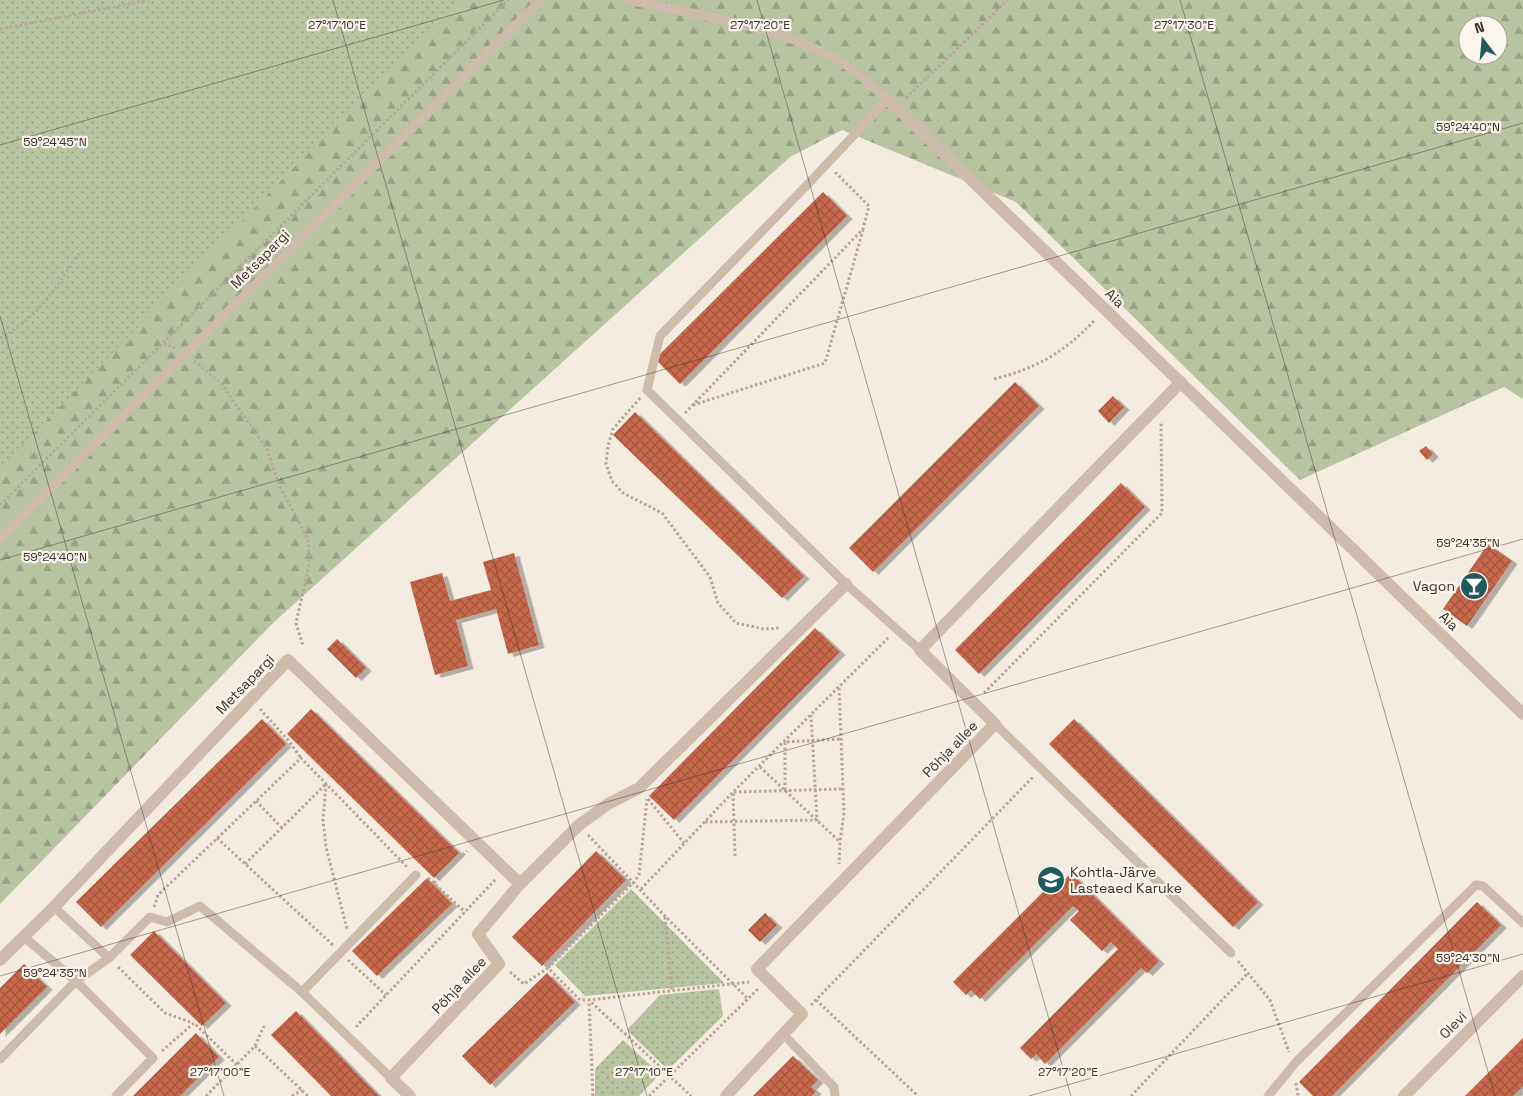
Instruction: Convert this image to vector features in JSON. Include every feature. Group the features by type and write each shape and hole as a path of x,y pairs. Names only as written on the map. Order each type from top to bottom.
{"street":[{"name":"Aia","path":"891,104 1523,714"},
{"path":"920,650 1180,382"},
{"name":"Põhja allee","path":"391,1078 499,964 478,934 520,884 579,826 608,804 639,788 846,584"},
{"name":"Põhja allee","path":"768,980 757,969 995,724 975,702 920,650"},
{"name":"Metsapargi","path":"0,960 54,907 288,660 520,884"},
{"name":"Olevi","path":"1404,1096 1523,976"},
{"path":"726,1096 802,1014 768,980"},
{"path":"391,1078 410,1096"}],"lane":[{"name":"Metsapargi","path":"0,539 541,0"},
{"name":"Aia","path":"629,0 736,23 808,46 833,57 856,72 891,104"},
{"path":"891,104 827,164 660,336 647,390 846,584 920,650"},
{"path":"995,724 1231,953"},
{"path":"302,992 416,875"},
{"path":"1268,1096 1293,1065 1476,886 1483,886 1523,923"},
{"path":"0,1059 76,981 109,958 150,917 167,922 200,906 302,992 391,1078"},
{"path":"54,907 109,958"},
{"path":"23,936 76,981 153,1058 116,1096"},
{"path":"783,1034 834,1087 835,1096"}],"path":[{"path":"0,29 149,0"},
{"path":"0,505 508,0"},
{"path":"891,104 1008,0"},
{"path":"693,405 825,363 869,206 827,164"},
{"path":"678,420 863,229"},
{"path":"0,338 31,317 43,305 78,253"},
{"path":"994,379 1014,374 1047,361 1079,336 1106,310"},
{"path":"164,343 186,354 221,383 267,449 279,485 308,540 309,566 296,624 303,646"},
{"path":"647,390 613,429 608,446 606,464 612,481 623,493 662,513 710,577 718,603 736,623 764,629 803,626"},
{"path":"975,702 1162,513 1160,403"},
{"path":"641,889 733,792 897,629"},
{"path":"839,688 844,813 840,842 839,884"},
{"path":"251,699 288,740 301,758 416,875 426,876 465,912"},
{"path":"811,715 817,820"},
{"path":"785,742 841,738"},
{"path":"785,742 785,791"},
{"path":"150,917 158,895 301,758"},
{"path":"760,767 840,842"},
{"path":"802,1014 1041,768"},
{"path":"245,864 326,784"},
{"path":"326,784 322,820 326,847 347,926 343,950"},
{"path":"639,788 684,843"},
{"path":"733,792 843,789"},
{"path":"733,792 734,856"},
{"path":"499,964 524,984 548,968 634,882 639,875 647,798"},
{"path":"256,801 282,828"},
{"path":"705,822 817,820"},
{"path":"579,826 748,999"},
{"path":"217,838 343,950 386,995"},
{"path":"434,883 477,842"},
{"path":"347,1036 505,870"},
{"path":"665,916 672,991"},
{"path":"1231,953 1270,1000 1293,1065 1298,1096"},
{"path":"109,958 165,1014 194,1023 237,1064"},
{"path":"548,968 580,1000 768,980"},
{"path":"1131,1096 1248,974"},
{"path":"650,1096 768,980"},
{"path":"589,1000 691,1096"},
{"path":"589,1000 593,1096"},
{"path":"816,1000 918,1096"},
{"path":"153,1058 194,1023"},
{"path":"206,1096 255,1046 264,1026"},
{"path":"255,1046 308,1096"},
{"path":"292,1096 302,1090"}],"green space":[{"path":"0,0 1523,0 1523,399 1504,387 1300,480 1016,202 842,130 790,157 273,623 0,904"},
{"path":"0,0 458,0 0,468"},
{"path":"631,889 724,983 585,996 555,965"},
{"path":"719,989 723,1016 668,1070 627,1030 660,995"},
{"path":"623,1040 660,1074 639,1096 595,1096 595,1069"}],"building":[{"path":"823,192 847,216 680,384 655,359"},
{"path":"1015,382 1039,406 873,572 849,548"},
{"path":"1113,396 1124,407 1109,423 1098,411"},
{"path":"635,412 804,576 782,598 613,435"},
{"path":"1426,446 1433,454 1427,460 1419,451"},
{"path":"1121,483 1145,507 979,674 955,650"},
{"path":"1488,544 1512,561 1467,626 1443,609"},
{"path":"514,553 539,645 508,654 496,609 456,620 468,666 435,675 410,582 442,573 450,601 491,590 483,562"},
{"path":"815,628 840,652 674,820 649,796"},
{"path":"337,639 366,668 356,678 327,649"},
{"path":"311,709 459,853 434,878 287,734"},
{"path":"262,719 286,744 101,927 76,902"},
{"path":"1074,719 1258,902 1233,927 1049,744"},
{"path":"596,851 626,880 542,966 512,937"},
{"path":"1071,873 1159,961 1147,973 1141,968 1045,1064 1036,1054 1031,1059 1020,1048 1118,949 1111,942 1102,951 1070,920 1079,911 1073,906 980,999 971,990 966,995 953,982 1050,885 1055,890"},
{"path":"427,878 452,904 377,976 352,951"},
{"path":"1477,902 1501,925 1332,1096 1313,1096 1299,1082"},
{"path":"765,913 777,925 760,942 748,930"},
{"path":"154,931 226,1003 202,1026 130,955"},
{"path":"24,964 47,987 0,1034 0,988"},
{"path":"547,973 575,1002 490,1085 462,1056"},
{"path":"296,1011 379,1096 331,1096 271,1035"},
{"path":"196,1033 219,1057 180,1096 133,1096"},
{"path":"1523,1038 1523,1086 1513,1096 1465,1096"},
{"path":"793,1056 818,1080 811,1087 816,1091 812,1096 753,1096"}],"place":[{"name":"Vagon","path":"1474,586"},
{"name":"Kohtla-Järve Lasteaed Karuke","path":"1051,880"}]}
